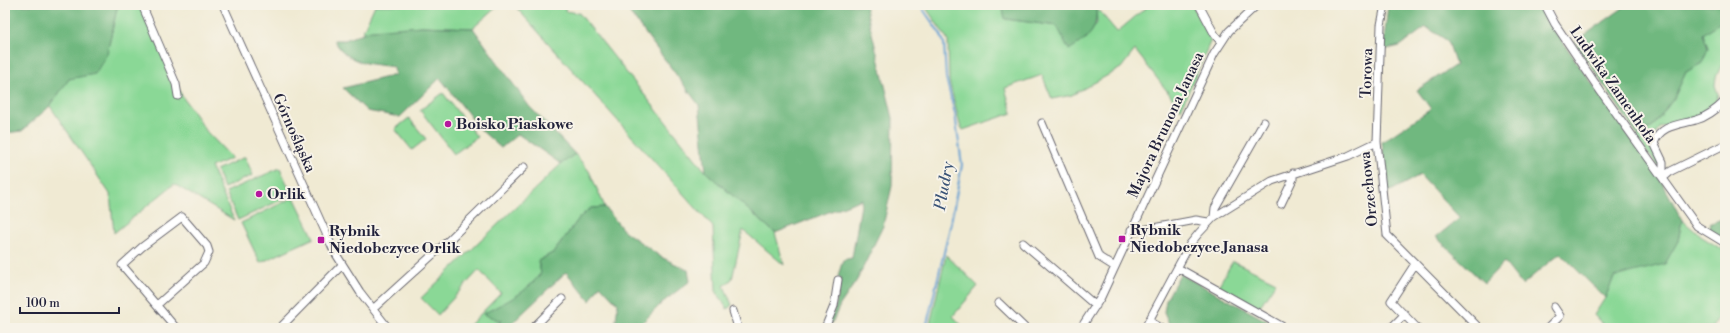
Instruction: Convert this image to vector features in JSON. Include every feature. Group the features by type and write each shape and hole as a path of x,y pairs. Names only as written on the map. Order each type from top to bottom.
{"street":[{"path":"142,5 176,84 178,96"},
{"name":"Górnośląska","path":"223,5 317,215 342,265 388,328"},
{"path":"1198,5 1215,35 1221,42"},
{"name":"Majora Brunona Janasa","path":"1081,328 1096,306 1115,267 1206,69 1221,42 1257,5"},
{"name":"Torowa","path":"1377,142 1381,25 1385,5"},
{"name":"Ludwika Zamenhofa","path":"1545,5 1555,24 1697,226 1725,244"},
{"name":"Ludwika Zamenhofa","path":"1663,178 1663,162 1654,142 1661,130 1674,125 1698,120 1725,101"},
{"path":"1214,217 1215,208 1264,122"},
{"path":"1042,123 1099,257 1115,267"},
{"name":"Orzechowa","path":"1145,328 1195,238 1214,217 1272,181 1348,156 1377,142 1387,235 1479,328"},
{"path":"1663,178 1671,171 1724,145"},
{"path":"373,309 450,239 524,166"},
{"path":"1281,204 1293,179 1293,173"},
{"path":"157,305 204,263 209,252 207,246 182,218 142,247 122,266 157,305 174,327"},
{"path":"1131,230 1150,229 1196,220 1208,222"},
{"path":"1023,243 1096,306"},
{"path":"1415,264 1392,301 1417,328"},
{"path":"280,328 342,265"},
{"path":"1178,268 1285,328"},
{"path":"825,328 834,306 838,280"},
{"path":"533,328 562,299"},
{"path":"999,303 1026,328"},
{"path":"1548,328 1560,316 1554,308"},
{"path":"733,311 738,328"},
{"path":"1391,328 1405,314"},
{"path":"1149,321 1161,328"}],"green space":[{"path":"5,5 115,5 117,8 107,54 95,74 69,79 50,106 22,131 5,133"},
{"path":"123,5 140,5 182,96 207,132 232,158 211,167 234,220 174,184 114,233 110,194 50,106 69,79 107,54 117,8"},
{"path":"375,5 499,5 473,28 421,26 362,33"},
{"path":"514,5 566,5 565,11 579,13 706,172 775,233 784,265 743,230 732,279 724,286 732,305 727,309 716,291 713,227"},
{"path":"624,5 865,5 893,118 892,186 883,226 857,280 840,305 832,323 828,324 836,305 841,278 838,276 843,260 852,258 862,199 775,233 706,172 699,105"},
{"path":"924,5 1002,5 1006,19 1057,26 1086,39 1097,23 1096,7 1117,32 1149,5 1192,5 1211,40 1181,109 1135,50 1121,68 1072,95 1052,99 1042,75 1005,88 1012,113 963,130 960,125 949,81 948,40"},
{"path":"1002,5 1096,5 1096,21 1087,37 1069,50 1057,26 1005,19"},
{"path":"1388,5 1539,5 1547,20 1661,180 1682,220 1678,241 1665,264 1614,277 1605,298 1560,253 1522,285 1504,262 1484,283 1436,237 1460,218 1420,175 1387,193 1382,142 1431,109 1417,90 1456,65 1448,41 1426,27 1400,46 1383,50"},
{"path":"1627,5 1725,5 1725,19 1703,34 1708,48 1702,63 1686,72 1674,98 1654,125 1638,136 1575,42"},
{"path":"1725,19 1725,58 1716,77 1715,85 1718,94 1716,102 1696,119 1661,127 1653,137 1661,167 1657,165 1636,138 1654,125 1674,98 1686,72 1702,63 1708,48 1703,34"},
{"path":"421,26 473,28 529,106 575,154 561,164 518,134 501,148 482,131 440,78 400,117 367,111 343,88 395,75 394,67 367,63 352,58 340,48 334,40 345,40 371,30"},
{"name":"Boisko Piaskowe","path":"443,93 477,137 454,154 420,110"},
{"path":"409,118 426,139 412,150 395,129"},
{"path":"575,154 589,171 605,207 591,208 580,217 554,252 538,261 541,273 531,285 515,299 484,314 501,321 491,328 468,327 501,293 479,270 438,315 421,298 561,164"},
{"name":"Orlik","path":"245,157 253,175 224,188 216,170"},
{"name":"Orlik","path":"280,168 292,195 238,220 226,192"},
{"path":"294,197 314,238 260,263 241,223"},
{"path":"605,207 623,230 661,257 688,270 690,281 663,302 637,328 615,328 618,304 600,285 590,301 566,272 507,328 491,328 501,321 483,314 515,297 528,287 541,273 538,261 554,252 580,217 591,208"},
{"path":"1725,218 1725,241 1707,231 1711,223"},
{"path":"1682,220 1702,237 1725,251 1725,303 1713,328 1606,328 1594,315 1605,298 1614,277 1678,241"},
{"path":"946,255 978,286 953,316 964,328 929,328"},
{"path":"1233,261 1276,282 1258,309 1217,288"},
{"path":"1180,274 1280,328 1171,328 1164,312 1166,300"}],"waterway":[{"name":"Pludry","path":"920,5 941,35 944,43 946,78 955,114 962,165 950,227 926,328"}],"place":[{"name":"Boisko Piaskowe","path":"448,124"},
{"name":"Orlik","path":"259,194"},
{"name":"Rybnik Niedobczyce Janasa","path":"1122,239"},
{"name":"Rybnik Niedobczyce Orlik","path":"321,240"}]}
